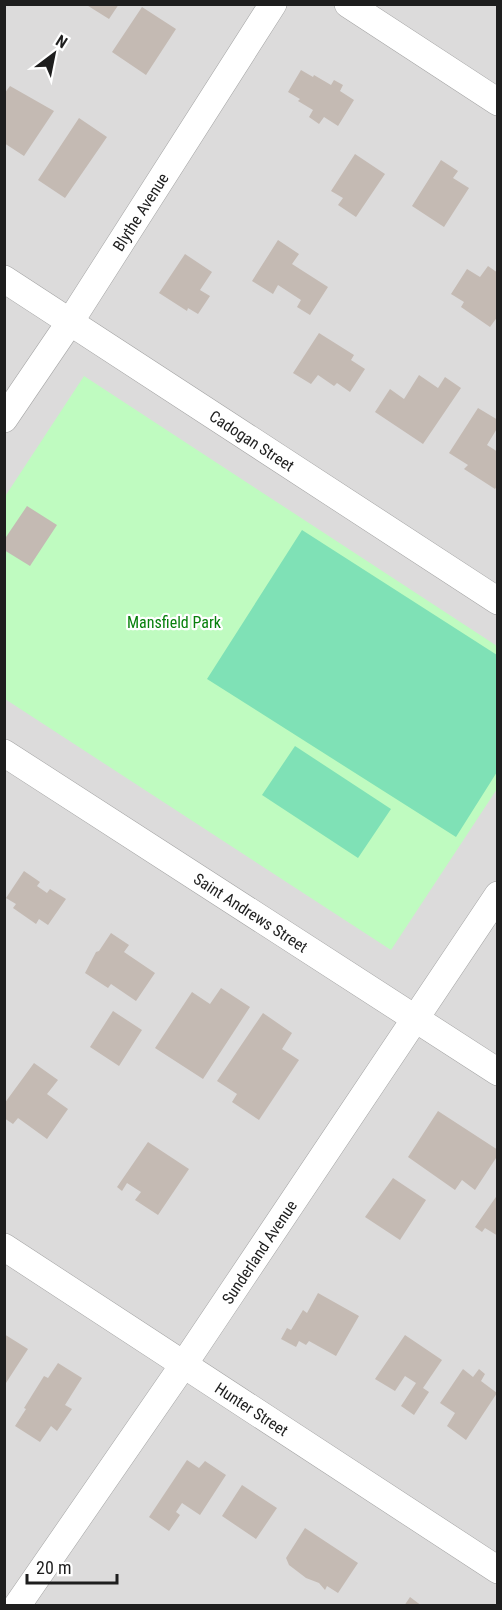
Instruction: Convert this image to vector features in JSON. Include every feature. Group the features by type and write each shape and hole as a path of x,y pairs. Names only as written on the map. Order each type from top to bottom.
{"street":[{"name":"Blythe Avenue","path":"4,419 70,322 273,4"},
{"path":"348,4 498,102"},
{"name":"Cadogan Street","path":"4,279 498,601"},
{"name":"Saint Andrews Street","path":"4,753 498,1072"},
{"name":"Sunderland Avenue","path":"17,1605 184,1364 498,895"},
{"name":"Hunter Street","path":"4,1246 498,1570"}],"shaded area":[{"path":"5,5 497,5 497,1605 5,1605"}],"green space":[{"name":"Mansfield Park","path":"84,376 497,646 497,789 391,950 5,699 4,498"},
{"path":"302,530 497,655 497,772 456,837 207,679"},
{"path":"295,746 391,809 358,858 262,795"}],"building":[{"path":"85,4 119,4 109,19"},
{"path":"142,7 176,29 146,75 112,52"},
{"path":"301,70 331,85 334,80 343,85 340,91 354,100 338,126 324,117 319,124 309,117 313,110 288,92"},
{"path":"10,86 54,111 24,156 4,143 4,94"},
{"path":"79,118 107,137 65,198 38,180"},
{"path":"355,154 385,174 356,217 338,205 343,198 331,191"},
{"path":"441,160 458,171 453,178 469,188 444,227 412,206"},
{"path":"278,240 299,254 292,264 328,287 310,315 297,307 301,300 278,285 273,294 252,281"},
{"path":"185,254 212,272 200,290 210,296 198,314 188,308 187,311 159,293"},
{"path":"488,266 498,273 498,316 490,327 461,307 464,302 451,294 467,269 480,277"},
{"path":"319,333 354,355 351,360 365,369 350,392 337,383 334,386 318,375 311,384 293,373"},
{"path":"419,375 438,388 445,377 461,388 423,444 375,412 390,389 404,399"},
{"path":"478,408 498,420 498,427 487,445 498,452 498,484 495,489 464,469 468,465 449,453"},
{"path":"27,506 57,525 30,566 4,550 4,540"},
{"path":"24,871 40,882 37,886 47,893 50,889 66,899 48,925 39,919 36,924 13,908 16,904 6,898"},
{"path":"111,933 129,945 124,952 155,973 136,1001 111,984 108,988 85,973 96,952"},
{"path":"221,988 250,1007 203,1079 155,1048 192,992 210,1004"},
{"path":"113,1011 142,1030 119,1066 90,1047"},
{"path":"263,1013 292,1033 282,1049 299,1060 259,1120 232,1102 237,1094 217,1081"},
{"path":"34,1063 58,1080 47,1094 68,1109 47,1139 18,1118 13,1124 4,1118 4,1104"},
{"path":"438,1111 498,1150 498,1155 475,1190 462,1180 455,1190 408,1157"},
{"path":"148,1142 189,1169 158,1215 135,1200 141,1192 127,1183 122,1191 117,1187"},
{"path":"393,1178 426,1200 400,1240 365,1217"},
{"path":"498,1194 498,1236 485,1228 482,1232 475,1227"},
{"path":"318,1293 359,1316 336,1356 309,1341 306,1345 299,1341 296,1347 281,1339 287,1328 291,1330 303,1310 307,1313"},
{"path":"4,1334 28,1349 4,1386"},
{"path":"405,1335 442,1360 423,1388 429,1392 414,1415 401,1406 416,1383 405,1376 395,1391 375,1379"},
{"path":"58,1363 82,1378 65,1405 72,1409 57,1431 51,1426 40,1442 15,1426 44,1376 48,1378"},
{"path":"463,1369 473,1377 479,1369 485,1374 481,1381 497,1393 466,1440 447,1426 455,1413 440,1403"},
{"path":"187,1460 199,1468 205,1461 226,1475 200,1515 182,1503 176,1512 180,1515 169,1531 149,1517"},
{"path":"242,1485 277,1508 256,1539 222,1516"},
{"path":"305,1528 358,1563 338,1593 327,1586 325,1590 319,1583 306,1578 289,1565 286,1558"},
{"path":"410,1597 422,1606 404,1606"}]}
